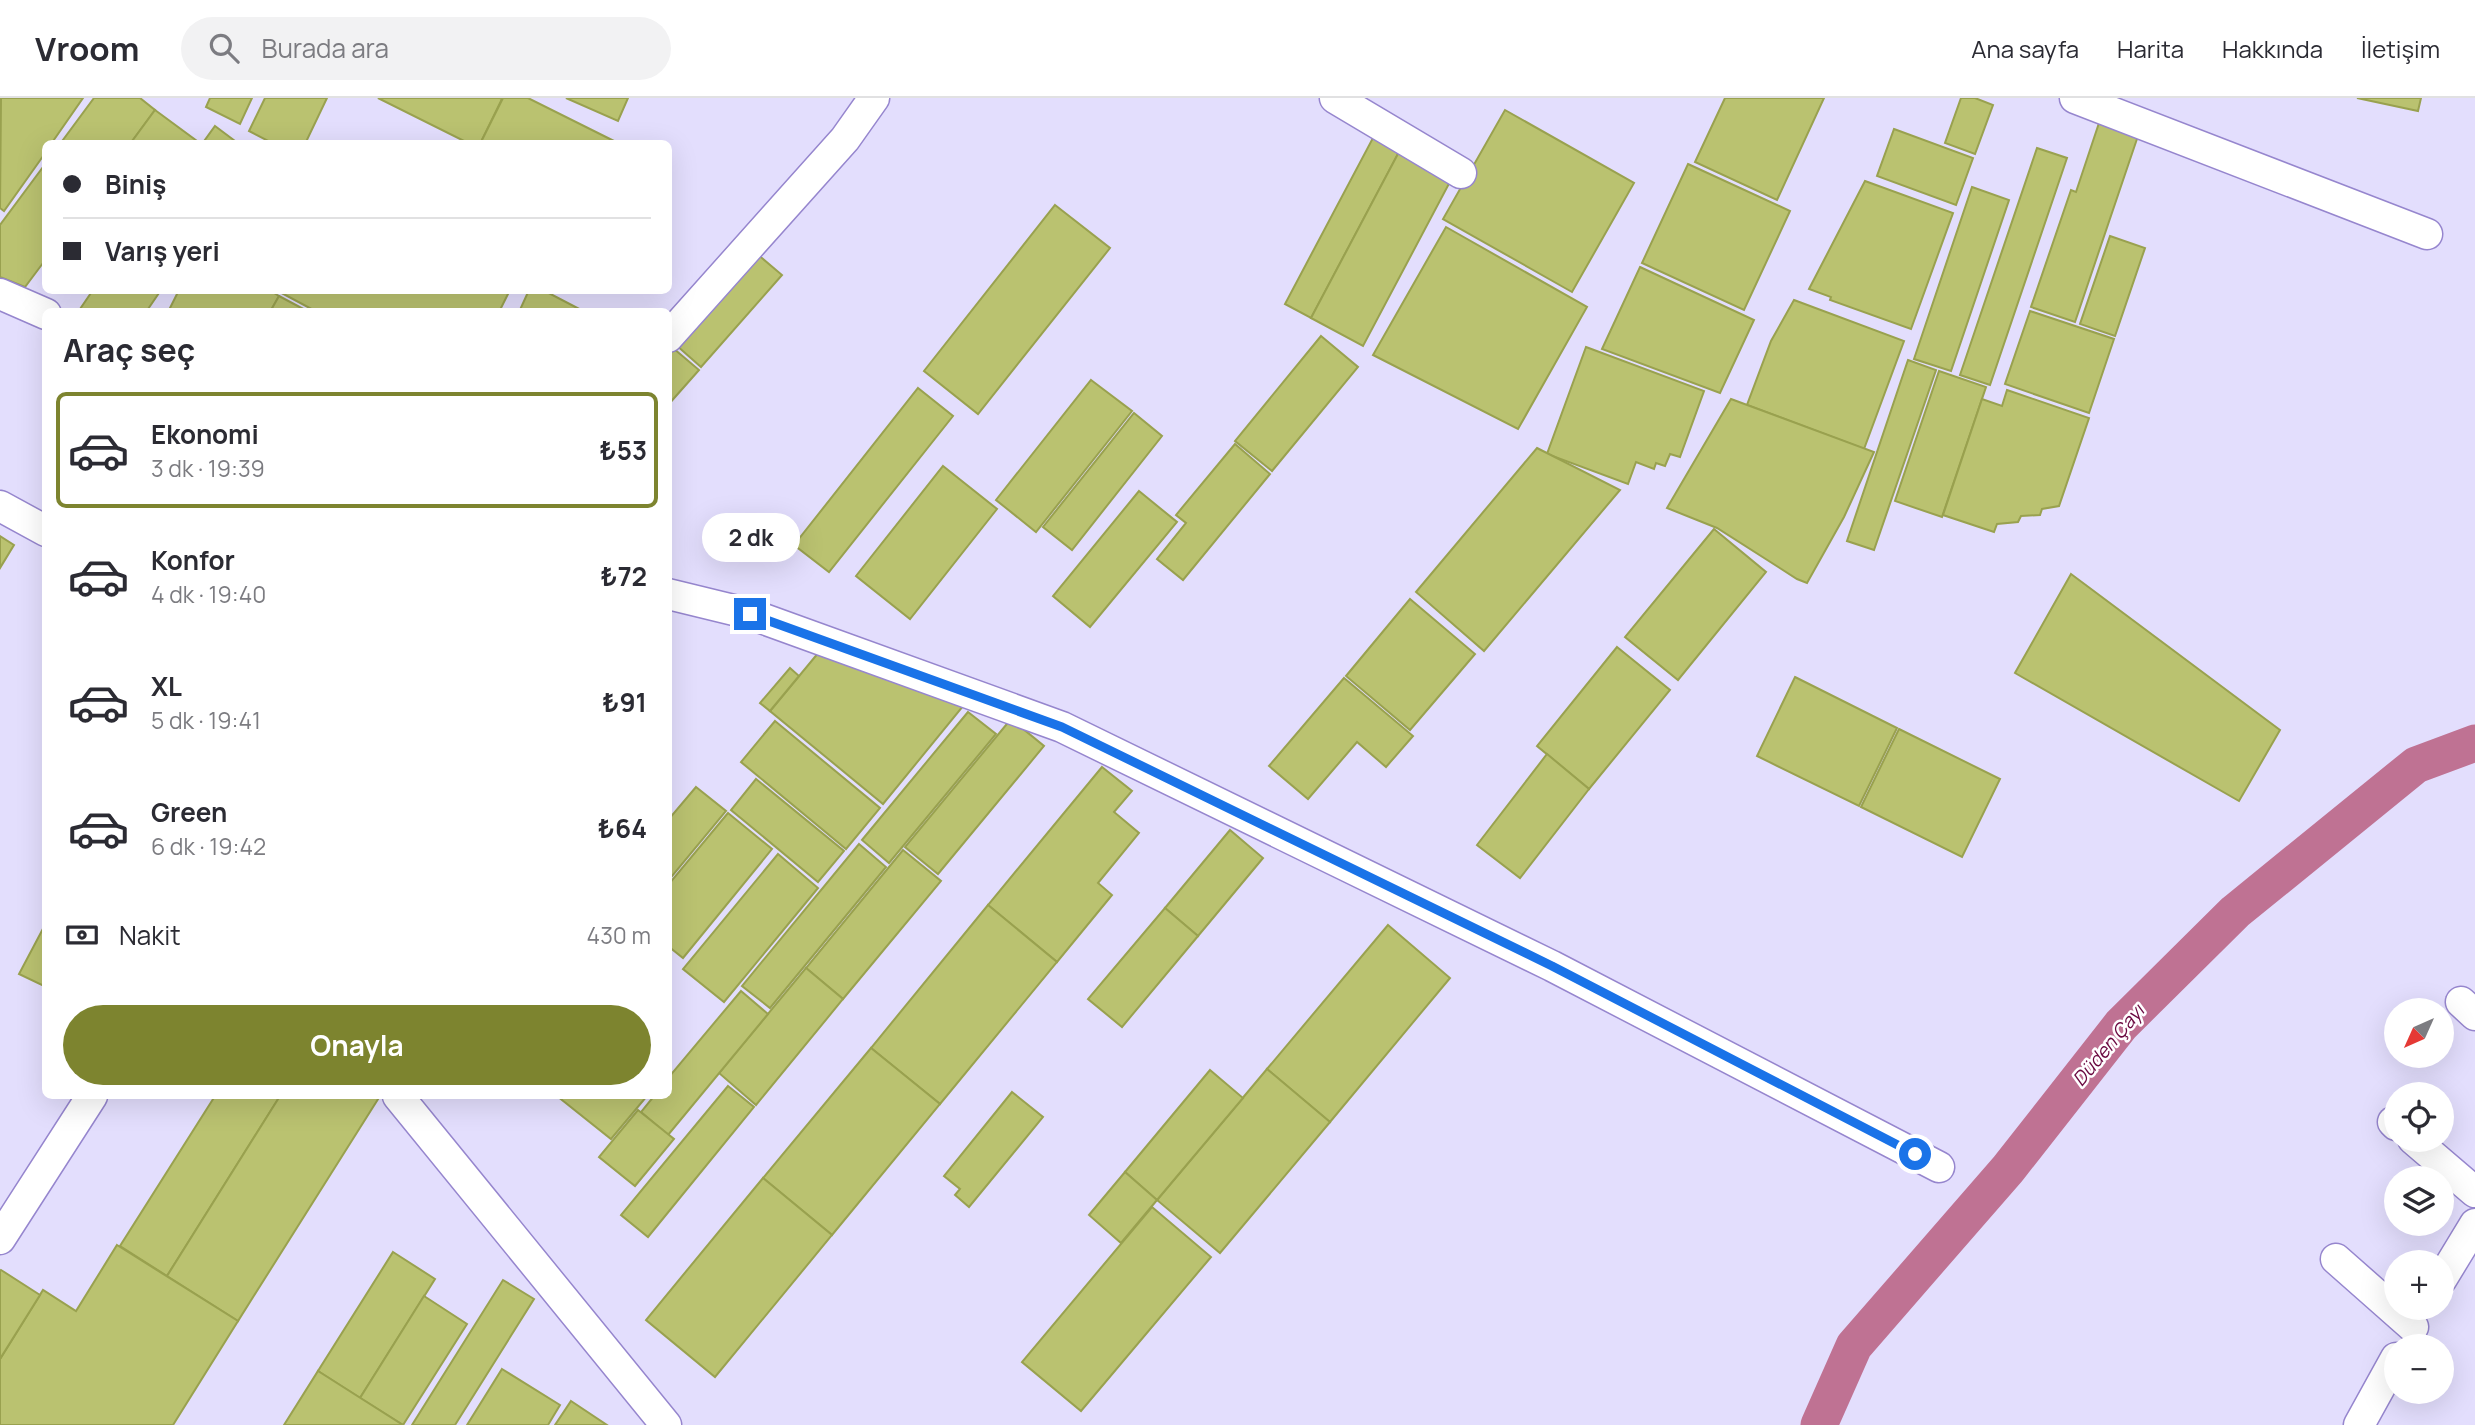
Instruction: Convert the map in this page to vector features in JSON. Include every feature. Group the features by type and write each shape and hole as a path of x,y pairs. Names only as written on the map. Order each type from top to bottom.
{"street":[{"path":"672,333 845,139 874,98"},
{"path":"1335,98 1461,173"},
{"path":"2075,98 2427,234"},
{"path":"0,294 42,312"},
{"path":"0,506 42,529"},
{"path":"672,595 750,614 1062,727 1552,966 1939,1167"},
{"path":"0,1239 90,1099"},
{"path":"400,1099 666,1425"},
{"path":"2427,1152 2475,1192"},
{"path":"2454,1259 2475,1224"},
{"path":"2336,1259 2414,1327"},
{"path":"2359,1425 2384,1380"}],"building":[{"path":"1,98 83,98 54,140 42,140 42,158 4,211 0,208"},
{"path":"94,98 140,98 155,110 133,140 63,140"},
{"path":"210,98 252,98 240,124 206,107"},
{"path":"265,98 327,98 307,140 266,140 249,131"},
{"path":"378,98 502,99 482,140 462,140"},
{"path":"503,98 528,98 612,140 482,140"},
{"path":"566,98 628,98 618,121"},
{"path":"1725,98 1824,98 1777,200 1695,162"},
{"path":"1961,98 1975,98 1993,105 1975,154 1945,143"},
{"path":"2357,98 2421,98 2418,111"},
{"path":"155,110 196,140 133,140"},
{"path":"1505,110 1634,183 1572,292 1443,219"},
{"path":"2100,120 2139,133 2075,322 2031,307 2071,190 2076,192"},
{"path":"215,126 234,140 205,140"},
{"path":"1894,129 1973,158 1956,205 1877,176"},
{"path":"1374,136 1400,150 1311,318 1285,304"},
{"path":"2037,148 2067,158 1990,385 1960,375"},
{"path":"1400,150 1452,178 1363,346 1311,318"},
{"path":"1688,164 1790,211 1744,310 1642,263"},
{"path":"42,168 42,264 25,287 0,277 0,225"},
{"path":"1865,181 1953,213 1911,329 1830,300 1831,297 1809,289"},
{"path":"1972,187 2009,200 1951,371 1914,359"},
{"path":"1055,205 1110,248 978,414 924,371"},
{"path":"1446,227 1587,307 1518,429 1373,355"},
{"path":"2110,236 2145,248 2115,336 2080,324"},
{"path":"756,253 782,275 701,367 676,345"},
{"path":"1640,267 1754,320 1720,393 1602,349"},
{"path":"90,294 158,294 149,308 81,308"},
{"path":"177,294 279,296 272,308 170,308"},
{"path":"283,294 508,294 501,308 310,308"},
{"path":"527,294 551,294 577,308 521,308"},
{"path":"279,296 302,308 272,308"},
{"path":"1794,300 1904,341 1864,449 1747,405 1771,341"},
{"path":"2030,311 2114,339 2089,413 2005,384"},
{"path":"1321,336 1358,367 1272,471 1235,441"},
{"path":"1586,347 1704,391 1680,457 1670,454 1665,466 1656,463 1654,469 1636,462 1628,484 1547,454"},
{"path":"672,349 699,370 672,400"},
{"path":"1908,360 1936,370 1874,550 1847,541"},
{"path":"1939,371 1986,387 1942,517 1895,501"},
{"path":"1091,380 1132,411 1036,532 996,500"},
{"path":"918,388 953,416 829,572 794,545"},
{"path":"2007,390 2089,418 2059,506 2042,509 2040,515 2021,516 2018,522 1997,524 1994,532 1943,515 1982,399 2002,406"},
{"path":"1731,399 1874,452 1844,517 1807,583 1717,528 1667,508"},
{"path":"1134,413 1162,436 1072,550 1043,527"},
{"path":"1235,444 1270,474 1183,580 1157,559 1186,523 1176,515"},
{"path":"1537,448 1620,490 1484,651 1416,592"},
{"path":"943,466 997,509 910,619 856,576"},
{"path":"1139,491 1177,522 1090,627 1053,596"},
{"path":"1714,529 1766,572 1678,680 1625,637"},
{"path":"0,536 14,545 0,568"},
{"path":"2071,574 2280,730 2239,801 2015,673"},
{"path":"1410,599 1475,654 1410,730 1346,676"},
{"path":"1617,647 1670,690 1589,789 1537,746"},
{"path":"819,652 968,700 883,804 770,711"},
{"path":"790,668 799,676 770,711 760,703"},
{"path":"1795,677 1897,728 1859,806 1757,756"},
{"path":"1344,678 1413,736 1386,767 1357,742 1308,799 1269,766"},
{"path":"968,712 996,734 889,863 862,840"},
{"path":"1011,719 1044,746 938,874 905,847"},
{"path":"775,721 880,808 846,849 741,762"},
{"path":"1899,729 2000,779 1962,857 1861,807"},
{"path":"1547,754 1589,789 1520,878 1477,845"},
{"path":"1102,767 1132,791 1114,812 1139,833 1098,883 1112,895 1057,962 988,905"},
{"path":"756,779 844,851 818,882 731,810"},
{"path":"696,787 726,811 672,876 672,815"},
{"path":"728,813 772,849 683,958 672,949 672,880"},
{"path":"1230,830 1263,858 1198,936 1165,908"},
{"path":"859,844 886,867 770,1008 742,986"},
{"path":"903,850 941,881 843,999 806,968"},
{"path":"778,854 818,888 724,1002 683,969"},
{"path":"988,905 1057,962 940,1104 871,1048"},
{"path":"1165,908 1198,936 1122,1027 1088,999"},
{"path":"1388,925 1450,978 1330,1122 1267,1069"},
{"path":"42,931 42,985 19,974"},
{"path":"806,968 843,999 756,1105 719,1073"},
{"path":"741,991 768,1014 668,1135 641,1112 652,1099 672,1099 672,1073"},
{"path":"871,1048 940,1104 832,1235 763,1178"},
{"path":"1267,1069 1330,1122 1220,1253 1157,1200"},
{"path":"1210,1070 1243,1098 1157,1200 1125,1172"},
{"path":"728,1086 754,1107 648,1237 621,1215"},
{"path":"1012,1092 1043,1117 969,1207 955,1195 960,1189 944,1176"},
{"path":"213,1099 278,1099 167,1276 120,1246"},
{"path":"278,1099 378,1099 238,1321 167,1276"},
{"path":"561,1099 644,1099 611,1139"},
{"path":"638,1110 674,1139 635,1186 599,1157"},
{"path":"1125,1172 1157,1200 1121,1243 1089,1215"},
{"path":"763,1178 832,1235 715,1377 646,1320"},
{"path":"1152,1207 1211,1257 1081,1411 1022,1362"},
{"path":"117,1245 238,1321 173,1425 0,1425 0,1359 43,1290 76,1311"},
{"path":"393,1252 435,1279 360,1398 318,1371"},
{"path":"0,1271 40,1295 0,1359"},
{"path":"503,1280 534,1299 455,1425 412,1425"},
{"path":"424,1296 467,1324 403,1425 360,1398"},
{"path":"502,1369 560,1405 548,1425 467,1425"},
{"path":"318,1371 403,1425 284,1425"},
{"path":"571,1401 607,1425 555,1425"}],"waterway":[{"name":"Düden Çayı","path":"1819,1425 1854,1346 2008,1169 2121,1025 2235,912 2416,765 2475,743"}],"route":[{"path":"750,614 1062,727 1552,966 1915,1154"}]}
